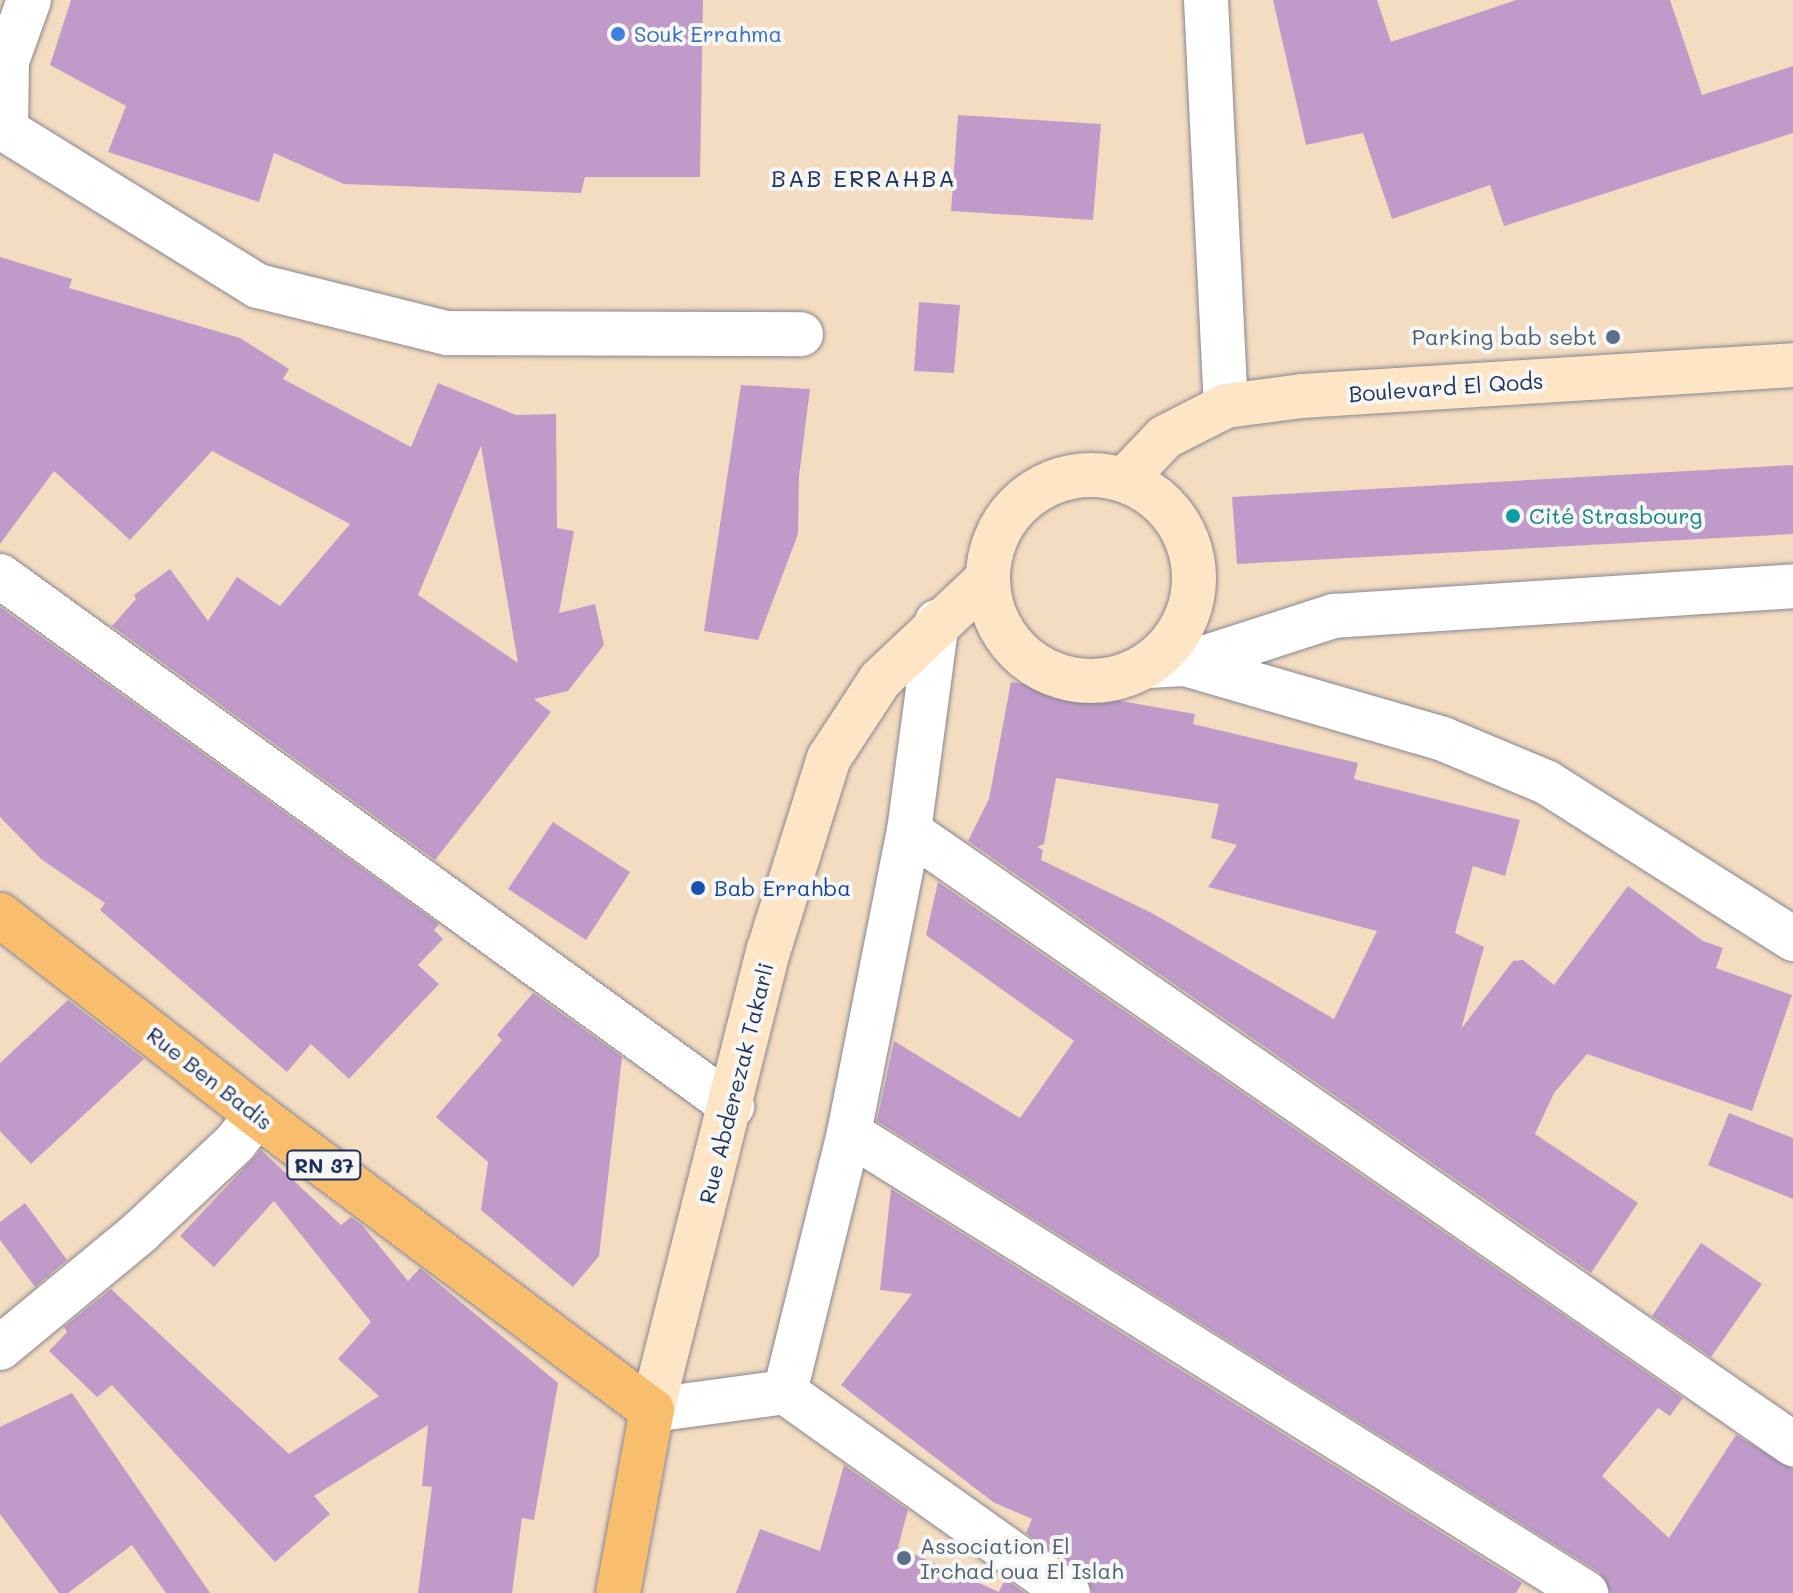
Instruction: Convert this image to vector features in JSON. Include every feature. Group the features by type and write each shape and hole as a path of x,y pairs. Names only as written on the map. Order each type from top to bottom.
{"main road":[{"name":"Boulevard El Qods","path":"1124,480 1165,437 1226,406 1302,396 1793,365"},
{"path":"1092,475 1124,480 1164,504 1189,543 1196,589 1181,633 1167,665 1095,684 1041,672 1001,633 986,580 991,547 1006,518 1029,494 1059,480 1092,475"},
{"name":"Rue Abderezak Takarli","path":"618,1593 652,1410 732,1106 769,949 829,758 880,680 937,622 986,580"},
{"name":"Rue Ben Badis","path":"0,915 257,1115 652,1410"},
{"name":"Rue Abderezak Takarli","path":"636,1593 652,1410"}],"street":[{"path":"29,0 7,61 6,130 258,286 447,333 801,334"},
{"path":"1206,0 1226,406"},
{"path":"0,576 732,1106"},
{"path":"1167,665 1334,616 1793,586"},
{"path":"785,1392 849,1133 909,831 937,622"},
{"path":"1167,665 1443,739 1546,782 1793,939"},
{"path":"909,831 1793,1444"},
{"path":"0,1348 140,1232 235,1143 257,1115"},
{"path":"849,1133 1586,1593"},
{"path":"652,1410 785,1392 1068,1593"}],"building":[{"path":"71,0 703,0 700,177 585,177 581,193 344,184 274,153 259,202 108,152 126,106 50,65"},
{"path":"1273,0 1377,0 1391,42 1516,0 1670,0 1702,95 1793,66 1793,133 1504,226 1490,185 1392,219 1363,133 1306,145"},
{"path":"958,115 1101,124 1093,220 951,211"},
{"path":"0,257 72,279 69,288 240,338 289,369 283,379 411,447 438,383 516,415 556,414 557,528 574,531 559,613 595,604 604,645 568,691 534,699 551,712 435,860 112,626 136,599 134,595 170,569 208,621 237,577 280,606 350,524 212,451 130,540 54,471 0,544","holes":["481,446 518,663 418,595"]},
{"path":"919,302 960,305 954,373 914,371"},
{"path":"741,385 810,389 799,476 798,534 758,640 704,631"},
{"name":"Cité Strasbourg","path":"1793,465 1793,534 1237,564 1232,497"},
{"path":"0,607 439,924 434,930 443,939 418,965 439,984 349,1079 311,1044 287,1072 100,910 105,903 41,859 0,817"},
{"path":"1011,682 1195,714 1193,724 1358,763 1354,779 1520,820 1505,876 1473,866 1455,933 1484,947 1461,1029 1513,961 1523,960 1554,985 1628,886 1703,941 1723,948 1716,968 1792,995 1752,1111 1587,1054 1554,1093 1535,1134 1638,1203 1591,1273 968,841 989,799","holes":["1056,778 1219,804 1211,838 1237,845 1208,887 1377,931 1334,1019 1152,913 1041,860 1043,850 1037,847 1044,844"]},
{"path":"553,822 630,872 586,940 508,889"},
{"path":"938,882 1683,1398 1670,1416 1658,1408 1602,1476 1669,1538 1736,1435 1793,1469 1793,1593 1611,1593 1599,1572 877,1121 894,1041 1020,1118 1074,1041 926,935"},
{"path":"533,993 622,1057 599,1256 573,1287 481,1210 488,1162 436,1117 502,1040 497,1035"},
{"path":"68,1000 144,1059 31,1164 0,1131 0,1063"},
{"path":"1729,1113 1793,1138 1793,1199 1708,1165"},
{"path":"261,1150 341,1225 351,1217 362,1225 408,1281 420,1268 558,1383 534,1520 522,1518 512,1593 418,1593 432,1487 422,1486 428,1425 314,1496 330,1514 275,1562 112,1385 97,1397 49,1351 67,1332 64,1327 111,1289 289,1454 379,1396 338,1359 371,1322 274,1201 214,1267 180,1236"},
{"path":"891,1189 1522,1583 1516,1593 1093,1593 1082,1573 1026,1533 1032,1519 993,1502 841,1385 912,1294 880,1290"},
{"path":"25,1203 67,1260 35,1287 0,1240 0,1222"},
{"path":"1701,1243 1762,1284 1711,1357 1652,1316"},
{"path":"72,1393 210,1593 166,1593 132,1545 68,1593 59,1593 0,1514 0,1427"},
{"path":"844,1465 908,1510 898,1547 999,1592 1005,1579 1025,1593 736,1593 760,1529 820,1551"}],"place":[{"name":"Souk Errahma","path":"618,34"},
{"name":"Parking bab sebt","path":"1613,337"},
{"name":"Cité Strasbourg","path":"1513,516"},
{"name":"Bab Errahba","path":"698,888"},
{"name":"Association El Irchad oua El Islah","path":"904,1558"}],"district":[{"name":"BAB ERRAHBA","path":"864,178"}]}
